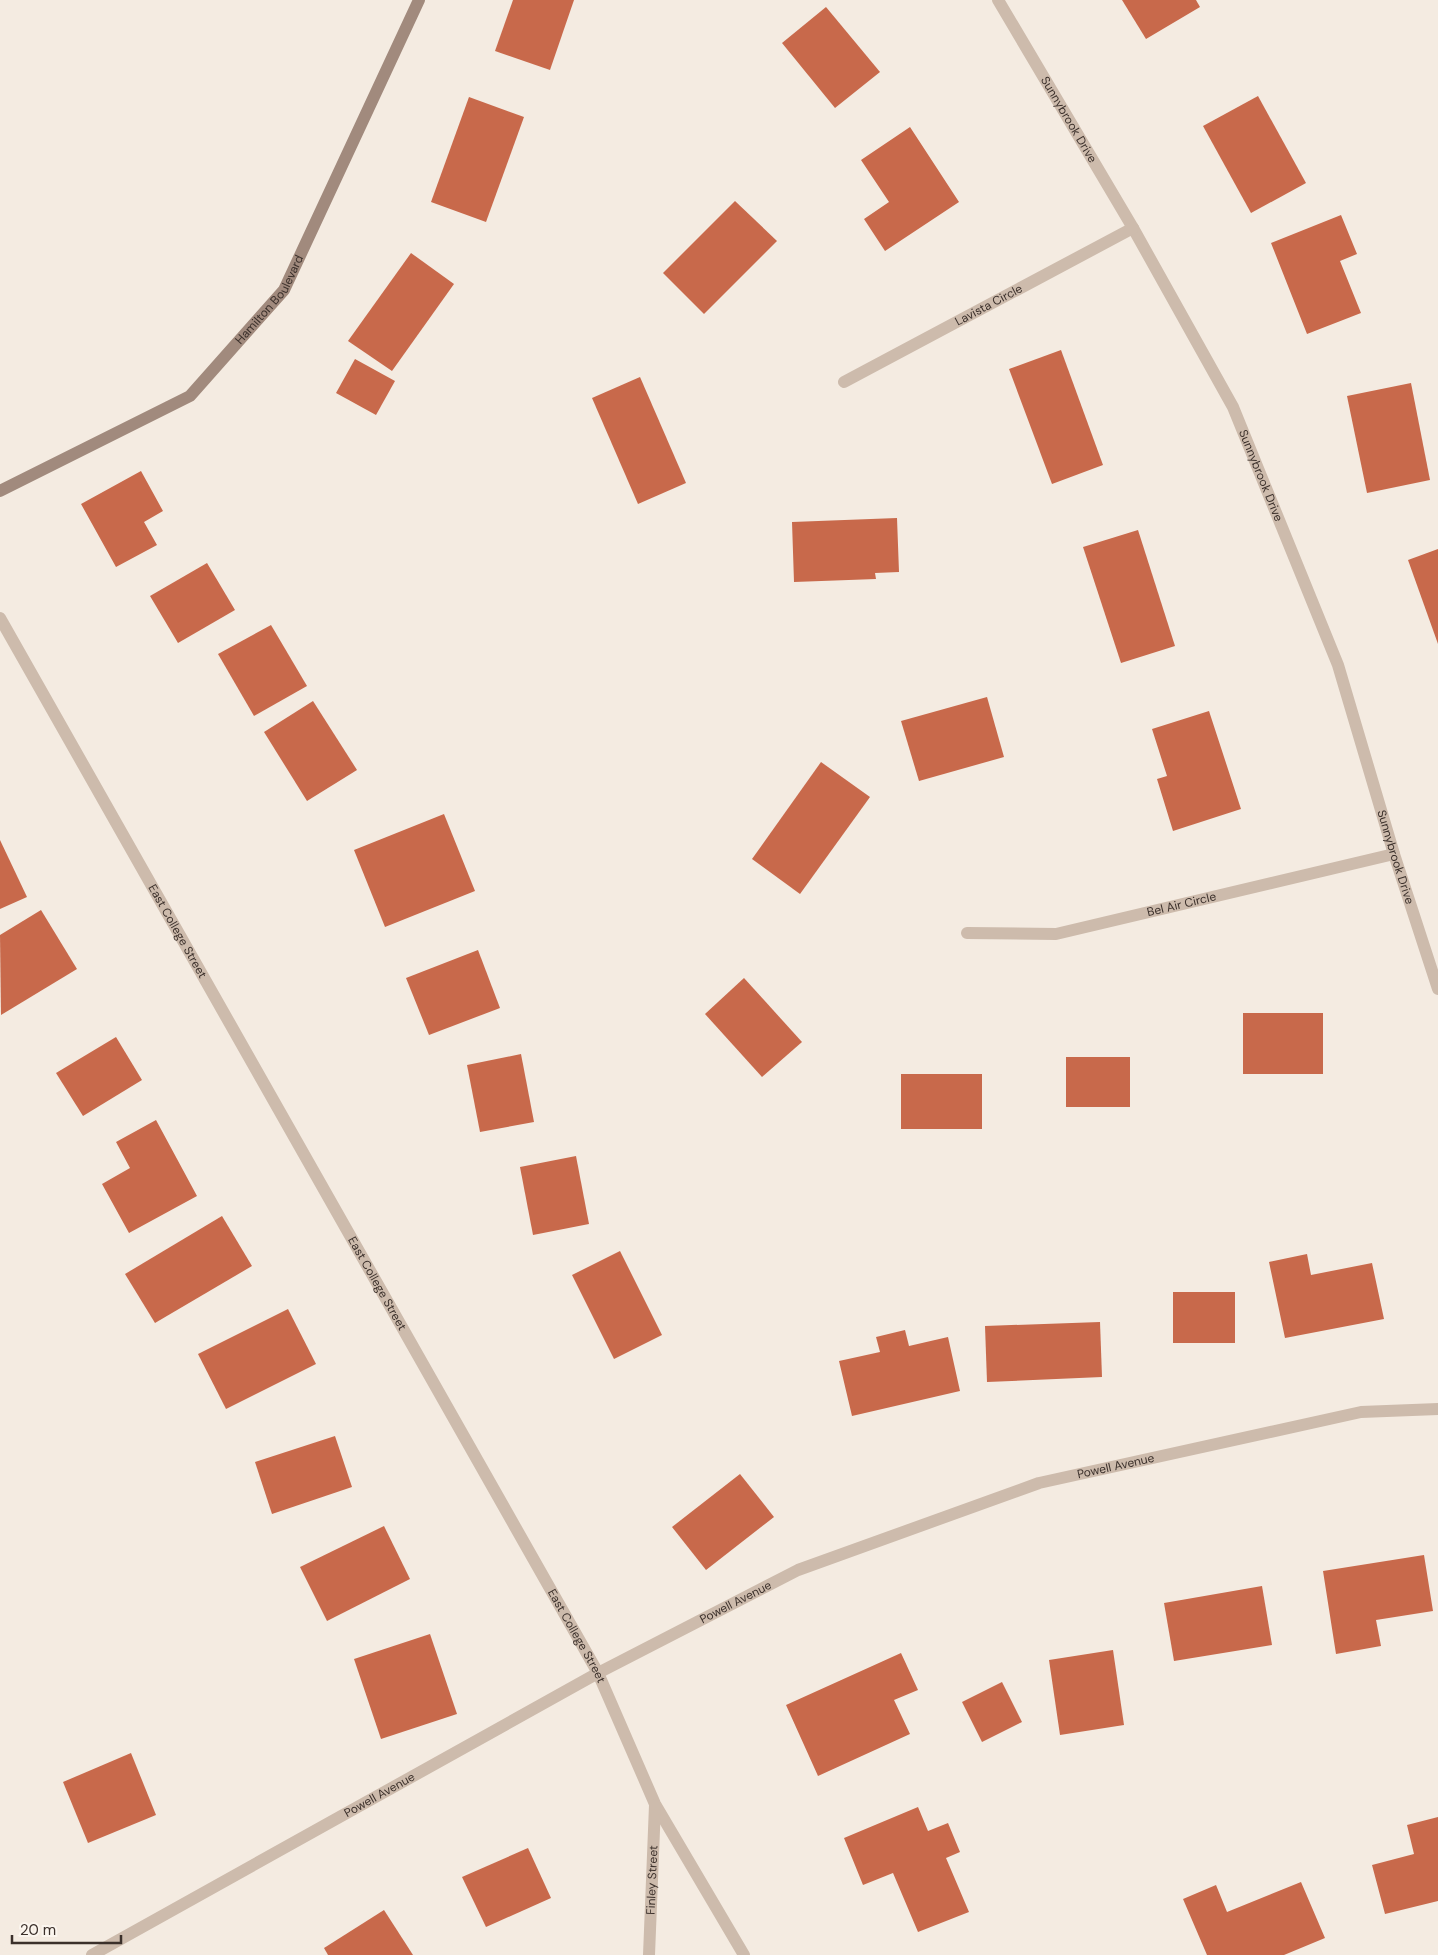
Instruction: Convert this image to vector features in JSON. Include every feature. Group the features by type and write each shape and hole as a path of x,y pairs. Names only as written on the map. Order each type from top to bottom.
{"street":[{"name":"Hamilton Boulevard","path":"0,491 190,396 284,290 419,0"},
{"name":"Sunnybrook Drive","path":"998,0 1133,228 1233,406 1338,665 1394,854 1438,989"},
{"name":"Lavista Circle","path":"844,382 1133,228"},
{"name":"East College Street","path":"0,618 598,1673 655,1804 744,1955"},
{"name":"Bel Air Circle","path":"967,933 1056,934 1394,854"},
{"name":"Powell Avenue","path":"92,1955 598,1673 798,1570 1039,1483 1361,1412 1438,1409"},
{"name":"Finley Street","path":"649,1955 655,1804"}],"building":[{"path":"513,0 574,0 550,70 495,51"},
{"path":"1122,0 1196,0 1200,7 1146,39"},
{"path":"826,7 880,72 835,108 782,43"},
{"path":"1258,96 1306,183 1251,213 1203,126"},
{"path":"469,97 524,117 486,222 431,202"},
{"path":"910,127 959,202 885,251 864,219 889,202 861,160"},
{"path":"735,201 777,241 704,314 663,273"},
{"path":"1341,215 1357,254 1340,261 1361,313 1307,334 1271,243"},
{"path":"411,253 454,284 392,371 348,341"},
{"path":"1061,350 1103,465 1052,484 1009,369"},
{"path":"355,359 395,381 376,415 336,393"},
{"path":"640,377 686,483 638,504 592,398"},
{"path":"1411,383 1430,480 1367,493 1347,396"},
{"path":"141,471 163,511 144,522 157,545 116,567 81,504"},
{"path":"897,518 899,572 875,573 876,579 794,582 792,522"},
{"path":"1138,530 1175,646 1121,663 1083,547"},
{"path":"1438,549 1438,644 1408,560"},
{"path":"207,563 235,610 178,643 150,596"},
{"path":"271,625 307,686 254,716 218,654"},
{"path":"987,697 1004,757 919,781 901,721"},
{"path":"313,701 357,770 307,801 264,732"},
{"path":"1209,711 1241,809 1173,831 1157,779 1167,776 1152,729"},
{"path":"821,762 870,797 800,894 752,859"},
{"path":"444,814 475,891 385,927 354,850"},
{"path":"0,840 27,897 0,909"},
{"path":"41,910 77,969 1,1015 0,935"},
{"path":"478,950 500,1008 429,1035 406,978"},
{"path":"744,978 802,1042 762,1077 705,1014"},
{"path":"1243,1013 1323,1013 1323,1074 1243,1074"},
{"path":"116,1037 142,1080 83,1116 56,1073"},
{"path":"521,1054 534,1122 480,1132 467,1065"},
{"path":"1066,1057 1130,1057 1130,1107 1066,1107"},
{"path":"901,1074 982,1074 982,1129 901,1129"},
{"path":"156,1120 197,1196 129,1233 102,1184 130,1168 116,1142"},
{"path":"576,1156 589,1224 533,1235 520,1167"},
{"path":"222,1216 252,1266 155,1323 125,1274"},
{"path":"620,1251 662,1335 614,1359 572,1275"},
{"path":"1307,1254 1311,1275 1372,1263 1384,1319 1285,1338 1269,1262"},
{"path":"1173,1292 1235,1292 1235,1343 1173,1343"},
{"path":"288,1309 316,1364 226,1409 198,1354"},
{"path":"1100,1322 1102,1377 987,1382 985,1326"},
{"path":"905,1330 909,1346 948,1337 960,1391 852,1416 839,1361 880,1352 876,1337"},
{"path":"335,1436 352,1487 272,1514 255,1462"},
{"path":"740,1474 774,1517 706,1570 672,1527"},
{"path":"384,1526 410,1579 327,1621 300,1567"},
{"path":"1424,1555 1433,1611 1376,1620 1381,1646 1336,1654 1323,1571"},
{"path":"1262,1586 1272,1645 1174,1661 1164,1603"},
{"path":"430,1634 457,1714 381,1739 354,1659"},
{"path":"1113,1650 1124,1725 1060,1735 1049,1660"},
{"path":"901,1653 918,1690 894,1700 910,1734 818,1776 786,1705"},
{"path":"1002,1682 1022,1722 982,1742 962,1702"},
{"path":"131,1753 156,1815 88,1843 63,1782"},
{"path":"918,1807 928,1831 948,1823 960,1852 946,1858 969,1912 918,1932 893,1873 863,1885 844,1838"},
{"path":"1438,1817 1438,1901 1385,1914 1372,1865 1414,1854 1407,1825"},
{"path":"528,1848 551,1898 486,1927 462,1877"},
{"path":"1301,1882 1325,1938 1284,1955 1207,1955 1183,1899 1216,1885 1227,1912"},
{"path":"384,1910 413,1955 328,1955 324,1948"}]}
